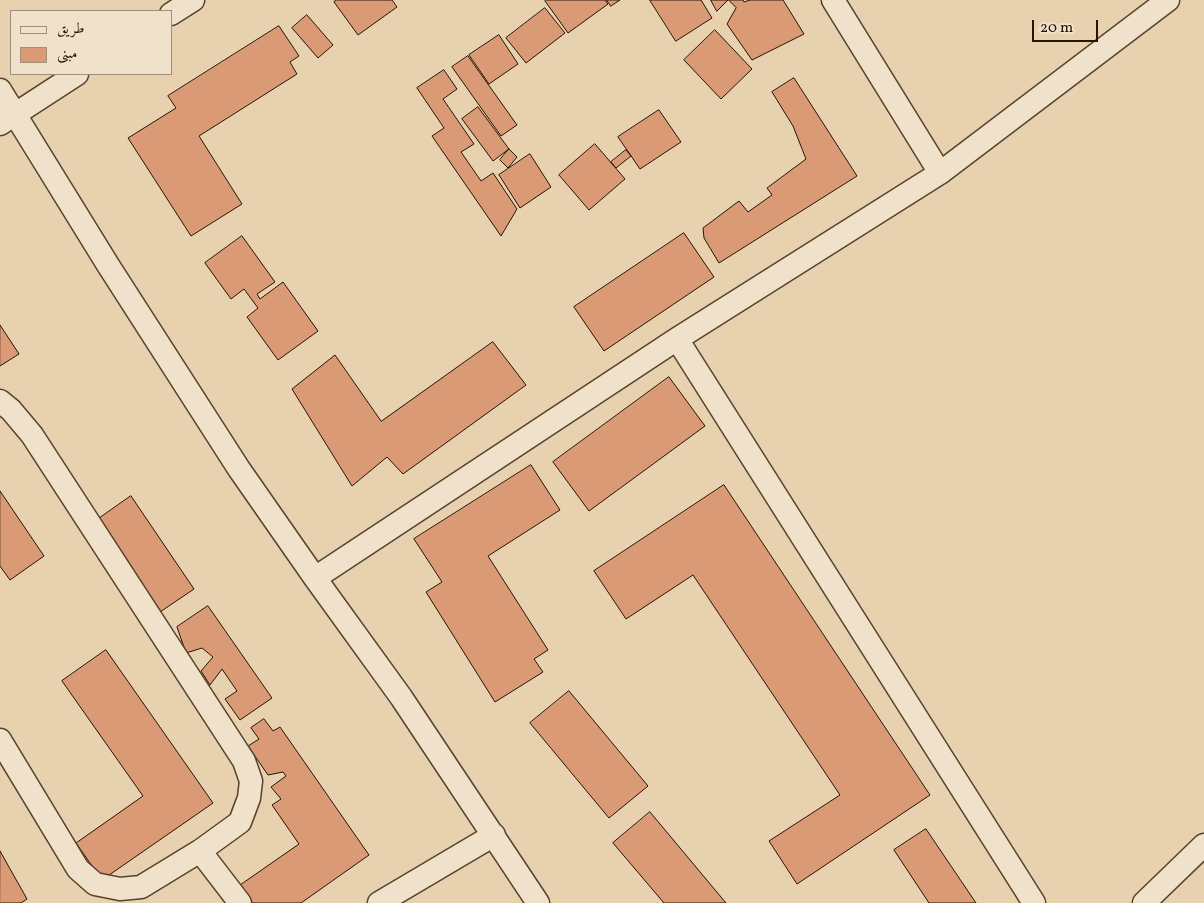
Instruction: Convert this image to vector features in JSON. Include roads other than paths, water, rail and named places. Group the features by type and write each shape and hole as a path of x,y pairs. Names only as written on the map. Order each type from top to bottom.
{"street":[{"path":"833,0 940,174"},
{"path":"315,578 678,339 940,174 1168,0"},
{"path":"8,119 75,75"},
{"path":"0,90 8,119 108,265 213,428 315,578 401,697 538,903"},
{"path":"678,339 1034,903"},
{"path":"0,401 11,410 32,436 244,761 251,781 249,798 240,822 200,851 142,887 120,889 95,884 78,869 2,749"},
{"path":"379,903 494,835"},
{"path":"1144,903 1204,845"},
{"path":"200,851 240,903"}]}
